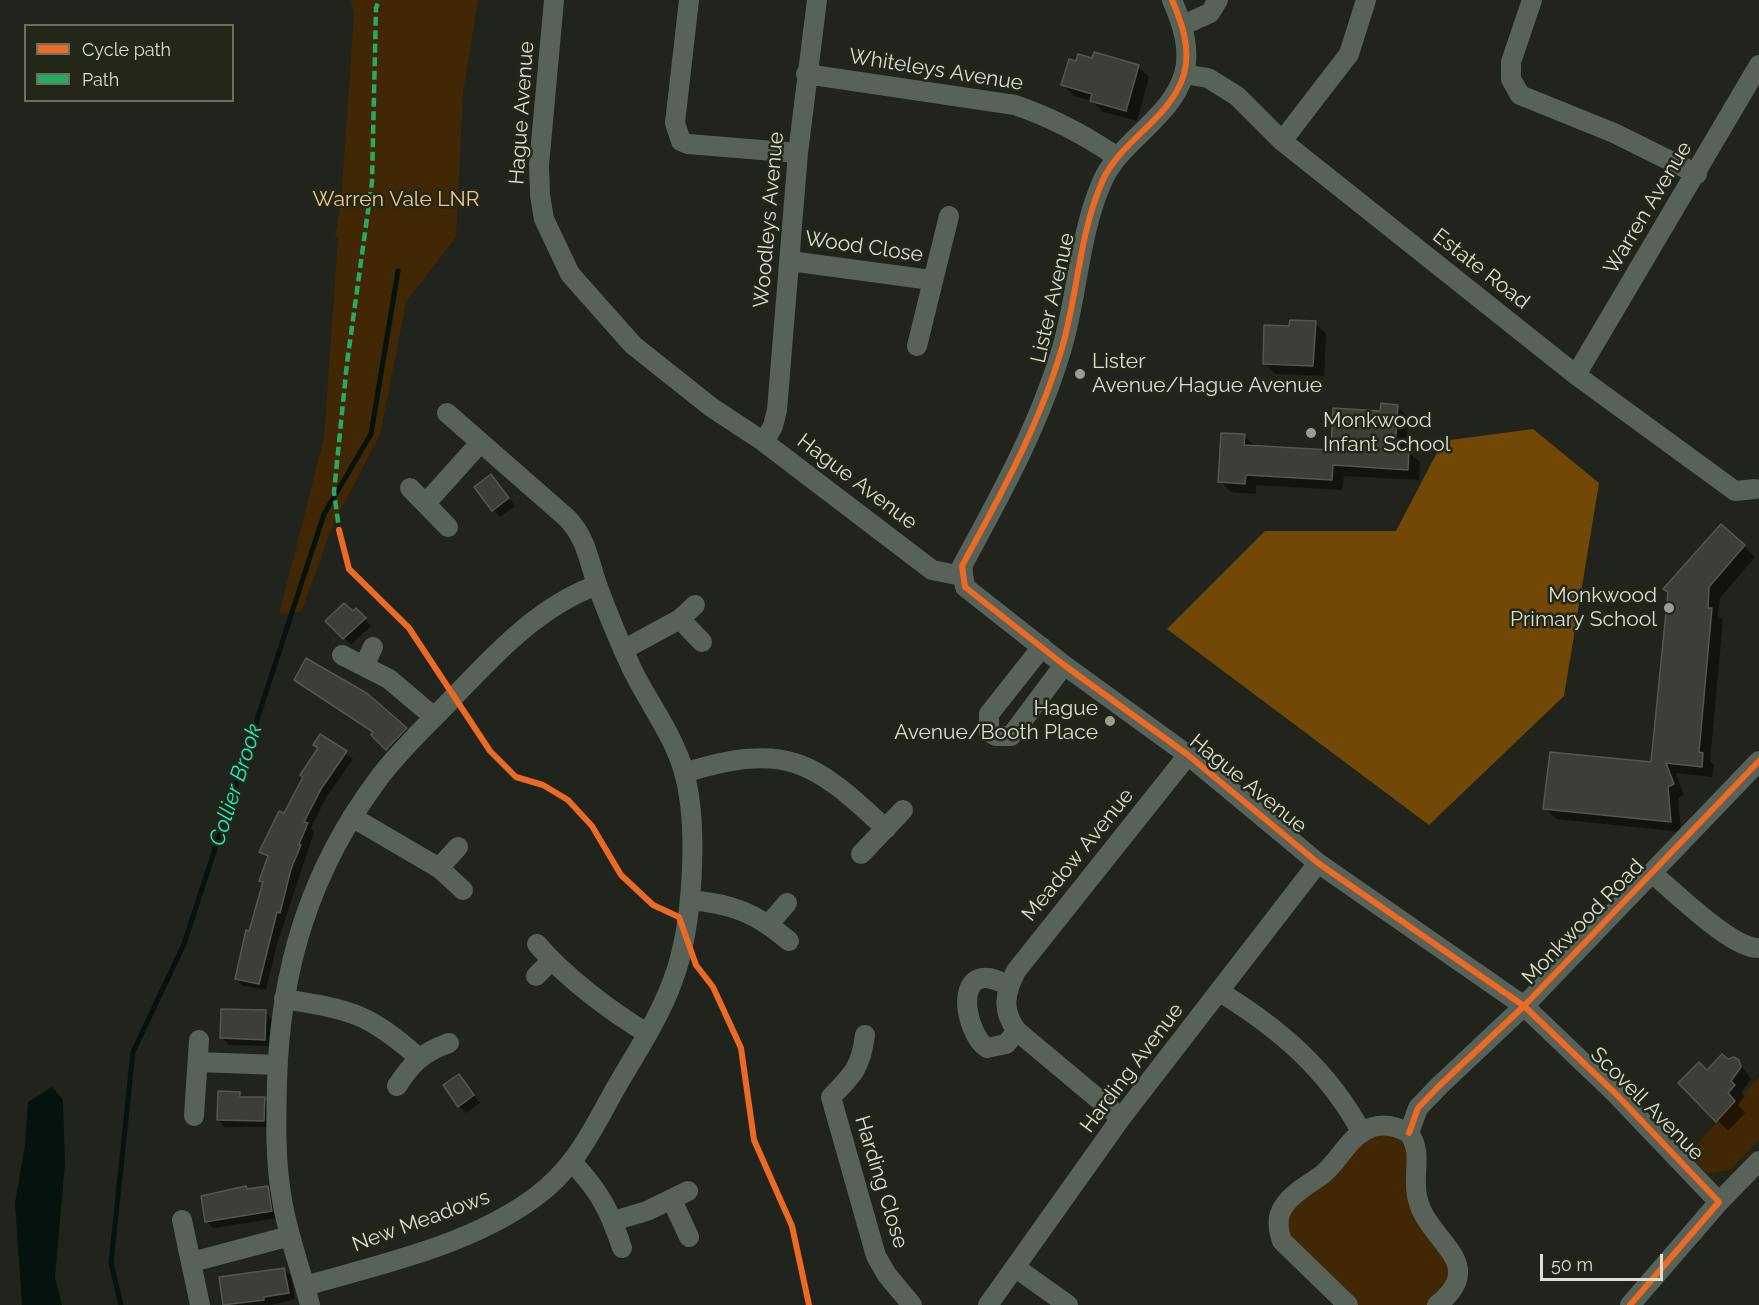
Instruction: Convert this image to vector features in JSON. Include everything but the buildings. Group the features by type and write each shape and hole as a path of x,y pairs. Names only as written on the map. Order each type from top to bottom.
{"street":[{"name":"Hague Avenue","path":"554,0 539,165 544,219 564,263 592,300 633,345 711,407 764,442 932,570 962,576 965,586 975,596 1064,665 1188,755 1318,863 1524,1006"},
{"path":"688,0 675,123 681,141 688,144 798,153"},
{"name":"Woodleys Avenue","path":"764,442 773,426 777,410 798,153 817,0"},
{"path":"1172,0 1183,25 1187,57 1184,74"},
{"path":"1183,25 1210,13 1218,0"},
{"path":"1282,141 1349,54 1366,0"},
{"path":"1532,0 1511,62 1511,79 1520,95 1614,134 1697,174"},
{"name":"Warren Avenue","path":"1576,375 1697,174 1759,65"},
{"name":"Whiteleys Avenue","path":"806,74 1015,105 1082,133 1118,157"},
{"name":"Estate Road","path":"1184,74 1208,78 1237,96 1282,141 1576,375 1735,491 1758,490"},
{"name":"Lister Avenue","path":"962,576 962,567 1022,456 1061,350 1077,288 1082,242 1095,198 1105,175 1118,157 1169,103 1184,74"},
{"name":"Wood Close","path":"917,346 931,280 949,216"},
{"name":"Wood Close","path":"790,261 931,280"},
{"name":"New Meadows","path":"308,1296 502,1218 533,1199 573,1163 647,1033 673,982 690,900 691,847 684,773 673,743 623,650 578,529 447,413"},
{"path":"426,502 480,443"},
{"path":"410,488 448,526"},
{"path":"308,1296 290,1236 278,1169 278,1065 284,999 291,960 306,910 352,817 380,777 434,717 507,644 549,608 569,595 597,585"},
{"path":"623,650 680,619 695,605"},
{"path":"680,619 702,642"},
{"path":"1042,647 989,714 989,732 996,736 1011,736 1064,665"},
{"path":"342,655 369,656 434,717"},
{"name":"Meadow Avenue","path":"1121,1118 1017,1031 1005,1009 1009,986 1024,961 1188,755"},
{"path":"684,773 740,758 785,760 825,775 846,791 885,829"},
{"name":"Monkwood Road","path":"1409,1132 1419,1108 1425,1101 1524,1006 1759,761"},
{"path":"861,854 903,810"},
{"path":"352,817 439,868 463,890"},
{"path":"439,868 458,847"},
{"name":"Harding Avenue","path":"988,1305 1121,1118 1318,863"},
{"path":"1653,874 1731,937 1753,948 1759,948"},
{"path":"690,900 730,905 769,924 789,940"},
{"path":"769,924 787,903"},
{"path":"537,944 552,960 616,1015 647,1033"},
{"path":"536,976 552,960"},
{"path":"1009,986 984,977 976,980 970,987 967,998 969,1020 973,1035 987,1048 1006,1044 1017,1031"},
{"path":"1220,992 1266,1021 1299,1049 1349,1109 1362,1133"},
{"path":"284,999 362,1016 393,1035 418,1058"},
{"name":"Scovell Avenue","path":"1524,1006 1615,1093 1719,1202"},
{"name":"Harding Close","path":"865,1035 862,1057 856,1071 831,1097 876,1256 887,1275 912,1305"},
{"path":"194,1116 199,1040"},
{"path":"397,1086 418,1058 428,1050 449,1043"},
{"path":"198,1062 278,1065"},
{"path":"1348,1305 1290,1251 1282,1241 1277,1229 1284,1205 1323,1173 1362,1133 1373,1127 1385,1126 1398,1127 1409,1132 1416,1143 1418,1156 1415,1179 1422,1213 1447,1244 1455,1258 1458,1271 1457,1284 1452,1293 1437,1305"},
{"path":"1630,1305 1719,1202 1759,1161"},
{"path":"573,1163 594,1186 613,1221 622,1248"},
{"path":"613,1221 680,1196 689,1237"},
{"path":"182,1220 200,1305"},
{"path":"192,1262 290,1236"},
{"path":"1016,1268 1068,1305"}],"green space":[{"name":"Warren Vale LNR","path":"351,0 478,0 463,93 456,237 406,302 380,435 335,520 301,612 279,614 324,438 338,238 335,236 341,201 354,16"},
{"path":"1759,1077 1759,1140 1730,1170 1707,1174 1687,1155"},
{"path":"1362,1133 1409,1133 1415,1179 1455,1258 1437,1305 1348,1305 1290,1252 1279,1215"}],"shaded area":[{"path":"1533,429 1599,483 1564,696 1429,825 1167,629 1265,531 1396,531 1443,441"},
{"path":"52,1087 63,1100 65,1163 55,1278 62,1305 22,1305 15,1203 25,1145 28,1102"}],"waterway":[{"name":"Collier Brook","path":"121,1305 111,1263 133,1052 184,944 324,514 371,434 398,271"}],"marked path":[{"path":"340,536 334,492 347,363 372,182 376,8 379,0"}],"cycle path":[{"path":"1172,0 1186,46 1184,74 1168,104 1121,154 1110,167 1102,182 1088,223 1067,327 1053,377 1018,460 962,566 965,587 1064,665 1188,755 1318,863 1524,1006 1615,1093 1719,1202 1630,1305"},
{"path":"339,530 349,569 409,628 490,751 516,777 543,785 568,800 592,826 621,875 653,905 679,917 696,965 713,987 741,1048 754,1140 792,1226 809,1305"},
{"path":"1409,1133 1418,1108 1524,1006 1759,761"}],"place":[{"name":"Lister Avenue/Hague Avenue","path":"1080,374"},
{"name":"Monkwood Infant School","path":"1311,433"},
{"name":"Monkwood Primary School","path":"1669,608"},
{"name":"Hague Avenue/Booth Place","path":"1110,721"}]}
